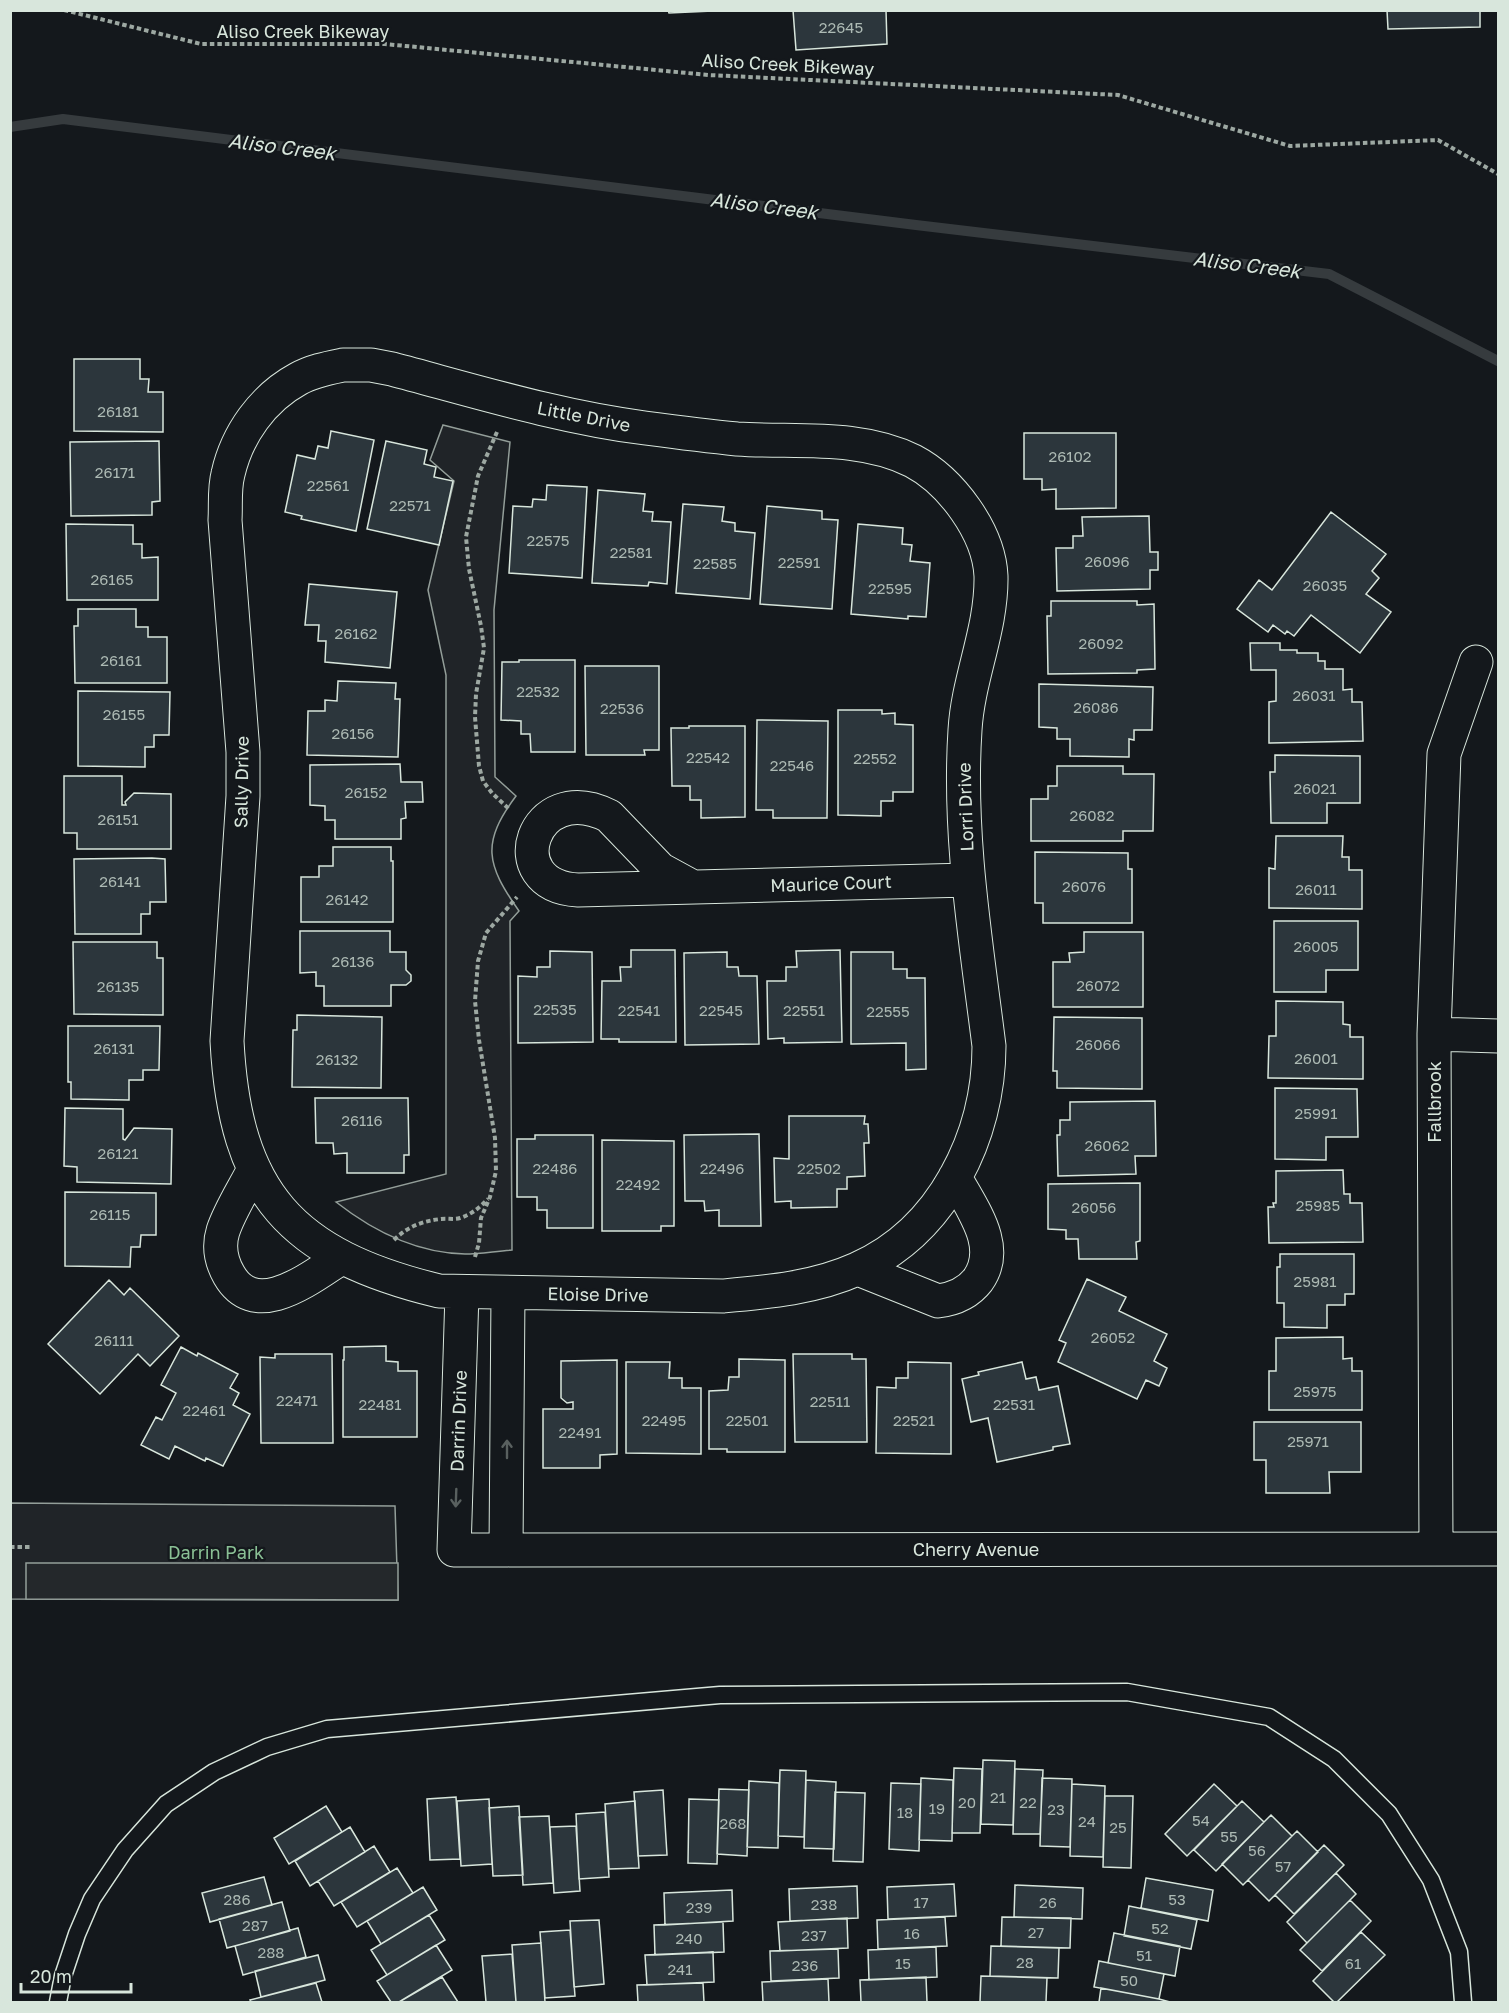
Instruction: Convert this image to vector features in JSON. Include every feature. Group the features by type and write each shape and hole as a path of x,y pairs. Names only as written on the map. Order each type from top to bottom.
{"street":[{"name":"Little Drive","path":"266,403 300,378 343,365 371,365 556,412 641,428 737,439 843,442 890,452 914,462"},
{"name":"Sally Drive","path":"266,403 244,433 228,474 226,492 225,520 243,752 243,795 227,1041 233,1102 241,1136 254,1169 271,1200 292,1223"},
{"name":"Lorri Drive","path":"910,1234 947,1191 963,1164 985,1097 989,1071 989,1046 968,880 963,750 965,717 990,603 991,573 985,548 973,521 956,496 936,476 914,462"},
{"name":"Fallbrook","path":"1436,1548 1434,1034 1444,754 1476,662"},
{"name":"Maurice Court","path":"693,887 968,880"},
{"path":"1434,1034 1498,1036"},
{"path":"254,1169 223,1231 221,1240 223,1265 232,1281 254,1294 268,1296 290,1289 341,1258"},
{"path":"858,1269 938,1301 956,1297 974,1285 984,1271 988,1256 986,1240 955,1177"},
{"name":"Eloise Drive","path":"292,1223 317,1244 341,1258 407,1284 462,1293 744,1294 790,1289 825,1281 858,1269 887,1252 910,1234"},
{"name":"Darrin Drive","path":"454,1550 462,1293"},
{"path":"506,1550 508,1293"},
{"name":"Cherry Avenue","path":"454,1550 1498,1549"}],"lane":[{"path":"58,2002 63,1976 92,1899 125,1850 166,1804 214,1772 267,1747 327,1729 720,1695 1115,1692 1269,1717 1334,1759 1389,1814 1431,1880 1459,1952 1463,2002"}],"path":[{"name":"Aliso Creek Bikeway","path":"64,10 201,44 385,44 708,75 1118,95 1290,146 1438,140 1498,174"},
{"path":"510,400 478,476 466,537 469,569 481,626 483,648 475,717 478,766 483,781 512,812"},
{"path":"462,1293 479,1243 481,1218 490,1197 496,1171 495,1138 475,1001 478,961 486,933 517,897 512,887"},
{"path":"371,1270 402,1232 421,1222 457,1220 474,1212 490,1197"},
{"path":"10,1547 30,1547"}],"green space":[{"path":"443,425 510,442 494,610 495,777 516,796 497,827 492,854 500,880 519,911 510,921 512,1250 471,1254 447,1253 413,1245 380,1231 336,1202 446,1174 446,675 428,590 454,481 430,460"},
{"name":"Darrin Park","path":"11,1503 395,1506 398,1600 11,1599"}],"shaded area":[{"path":"26,1563 398,1563 398,1600 26,1599"}],"building":[{"path":"668,10 735,10 669,13"},
{"path":"793,10 886,10 887,44 796,50"},
{"path":"1387,10 1480,10 1480,27 1388,29"},
{"path":"74,359 140,359 140,379 149,379 148,392 163,392 163,432 74,431"},
{"path":"331,431 374,440 356,531 301,519 302,516 285,512 297,455 315,459 318,446 328,448"},
{"path":"1024,433 1116,433 1116,508 1056,509 1056,489 1042,490 1042,479 1024,479"},
{"path":"159,441 160,501 152,502 152,515 71,516 70,442"},
{"path":"386,441 427,450 424,464 436,467 434,477 453,481 439,545 367,529"},
{"path":"547,485 587,487 582,578 509,573 513,506 532,507 533,499 546,500"},
{"path":"598,490 645,494 643,511 653,512 652,521 671,522 667,584 649,582 648,586 592,583"},
{"path":"683,504 724,507 722,521 735,523 735,531 755,533 750,599 676,593"},
{"path":"767,506 822,511 822,519 838,520 832,609 760,604"},
{"path":"1331,512 1386,554 1372,571 1379,578 1366,594 1391,612 1360,653 1311,615 1294,636 1287,631 1285,634 1273,625 1268,632 1237,609 1259,580 1272,590"},
{"path":"1149,516 1150,552 1158,552 1158,570 1150,570 1150,589 1057,591 1056,548 1073,548 1073,536 1083,536 1082,517"},
{"path":"66,524 133,525 133,544 142,544 142,558 158,557 158,600 67,600"},
{"path":"858,524 903,528 902,544 912,545 910,561 930,563 926,617 908,616 908,619 851,614"},
{"path":"309,584 397,592 390,668 325,662 326,641 318,641 319,625 305,625"},
{"path":"1051,601 1137,601 1137,605 1154,604 1155,669 1137,670 1137,673 1048,674 1047,616 1051,616"},
{"path":"78,609 136,609 136,627 148,627 148,637 167,637 167,683 75,683 74,626 78,626"},
{"path":"1250,643 1280,643 1280,650 1318,653 1318,661 1325,661 1325,669 1343,669 1343,690 1352,689 1352,702 1362,702 1363,741 1269,743 1269,702 1276,701 1276,670 1251,670"},
{"path":"519,660 575,660 575,752 531,752 530,734 521,734 521,721 501,720 502,662 519,662"},
{"path":"585,666 659,666 659,750 644,750 645,755 586,755"},
{"path":"338,681 396,683 395,699 400,699 398,757 307,755 308,711 325,711 325,700 337,701"},
{"path":"1039,684 1153,687 1152,730 1134,730 1134,740 1129,739 1129,757 1070,756 1070,739 1057,739 1057,728 1039,727"},
{"path":"78,691 170,692 169,735 154,735 154,747 145,747 145,767 78,766"},
{"path":"838,710 882,710 882,714 895,713 895,724 913,725 913,792 893,792 893,801 881,801 881,816 838,815"},
{"path":"757,720 828,721 827,818 773,818 773,810 756,810"},
{"path":"689,726 745,726 745,817 701,818 701,800 690,800 690,786 672,786 671,728 689,728"},
{"path":"1275,755 1360,756 1360,803 1327,803 1327,823 1271,823 1270,772 1275,772"},
{"path":"400,764 401,782 422,782 423,802 405,802 406,818 401,819 401,839 335,839 335,820 325,820 325,806 310,805 310,765"},
{"path":"1057,766 1123,766 1123,774 1154,774 1153,831 1123,831 1123,841 1031,841 1031,799 1048,799 1048,786 1057,786"},
{"path":"64,776 122,776 122,805 126,805 125,802 134,793 171,794 171,849 77,849 77,833 64,833"},
{"path":"1276,836 1343,836 1342,857 1349,857 1349,870 1362,870 1362,909 1269,908 1269,868 1275,869"},
{"path":"333,847 391,847 393,922 301,922 301,877 319,877 319,866 333,866"},
{"path":"1035,852 1128,853 1128,869 1132,869 1132,923 1043,923 1043,903 1035,903"},
{"path":"74,859 165,859 166,902 150,902 150,914 141,914 141,934 75,934"},
{"path":"1274,921 1358,921 1358,970 1326,970 1326,992 1274,992"},
{"path":"300,931 390,931 390,952 406,952 406,970 411,975 411,981 406,985 391,985 391,1006 324,1006 324,986 316,986 316,972 300,973"},
{"path":"1084,932 1143,932 1143,1007 1053,1007 1053,962 1070,962 1069,953 1084,952"},
{"path":"73,942 157,942 157,958 163,958 163,1015 74,1014"},
{"path":"631,950 675,950 676,1042 619,1042 619,1039 601,1039 602,981 621,981 620,967 631,967"},
{"path":"840,950 842,1042 784,1043 784,1038 768,1039 767,981 786,981 786,967 797,967 796,951"},
{"path":"550,951 592,952 593,1042 518,1043 518,976 537,977 537,967 550,967"},
{"path":"727,952 727,967 738,967 739,976 757,976 759,1044 685,1045 684,953"},
{"path":"851,952 893,952 893,969 907,969 907,978 925,978 926,1069 906,1070 906,1043 851,1044"},
{"path":"1276,1001 1343,1002 1343,1024 1350,1025 1350,1037 1363,1037 1363,1079 1268,1078 1269,1036 1276,1036"},
{"path":"297,1015 382,1017 381,1088 292,1087 293,1030 297,1030"},
{"path":"1054,1017 1142,1018 1142,1089 1057,1088 1057,1071 1053,1071"},
{"path":"68,1026 160,1026 159,1070 143,1070 143,1080 129,1080 129,1100 71,1099 71,1082 68,1082"},
{"path":"1275,1088 1357,1089 1358,1137 1326,1137 1326,1160 1275,1159"},
{"path":"315,1098 408,1098 409,1155 404,1155 404,1173 347,1173 347,1153 334,1154 333,1143 316,1143"},
{"path":"1155,1101 1156,1156 1135,1156 1136,1174 1058,1176 1057,1135 1060,1135 1060,1120 1070,1120 1070,1102"},
{"path":"65,1108 123,1109 123,1139 125,1140 134,1128 172,1129 171,1184 77,1182 77,1167 64,1166"},
{"path":"789,1116 865,1116 864,1124 868,1124 869,1143 864,1143 865,1176 847,1177 847,1189 837,1189 837,1207 791,1208 791,1201 775,1202 774,1158 789,1159"},
{"path":"759,1134 761,1226 719,1226 719,1210 705,1211 704,1201 685,1201 684,1135"},
{"path":"535,1135 593,1135 593,1228 547,1228 547,1210 537,1210 537,1197 517,1197 517,1139 535,1139"},
{"path":"602,1140 674,1141 674,1226 661,1226 661,1231 602,1231"},
{"path":"1343,1170 1344,1194 1350,1194 1350,1203 1362,1203 1363,1242 1269,1243 1268,1207 1274,1207 1273,1203 1276,1203 1276,1171"},
{"path":"1140,1183 1140,1241 1136,1242 1137,1259 1079,1259 1078,1239 1066,1239 1066,1230 1048,1229 1048,1184"},
{"path":"65,1192 156,1193 156,1235 141,1235 140,1247 131,1247 130,1267 65,1266"},
{"path":"1280,1254 1354,1254 1354,1294 1345,1294 1345,1305 1327,1305 1327,1328 1284,1327 1284,1303 1277,1303 1277,1267 1280,1267"},
{"path":"1087,1279 1126,1297 1119,1311 1167,1334 1154,1361 1167,1368 1159,1386 1146,1380 1137,1399 1058,1362 1066,1343 1059,1340"},
{"path":"109,1280 124,1295 130,1288 179,1336 150,1366 138,1354 100,1394 48,1344"},
{"path":"1343,1337 1343,1359 1352,1358 1352,1371 1362,1371 1362,1410 1269,1410 1269,1371 1276,1371 1276,1338"},
{"path":"386,1346 386,1361 398,1362 398,1371 417,1371 417,1437 343,1437 344,1347"},
{"path":"181,1347 197,1356 198,1353 238,1374 230,1388 239,1393 233,1405 250,1414 223,1466 206,1458 205,1461 175,1446 169,1459 141,1445 156,1417 162,1420 176,1393 161,1385"},
{"path":"275,1354 332,1354 333,1443 261,1443 260,1357 275,1358"},
{"path":"793,1354 852,1354 852,1359 866,1359 867,1442 795,1442"},
{"path":"739,1359 785,1360 785,1452 727,1452 727,1449 709,1449 709,1391 728,1390 729,1377 739,1377"},
{"path":"617,1360 617,1454 600,1455 600,1468 543,1468 543,1409 573,1409 573,1402 567,1403 561,1398 561,1361"},
{"path":"626,1362 670,1362 669,1378 682,1378 682,1388 701,1388 701,1454 626,1453"},
{"path":"908,1362 951,1363 951,1454 876,1453 877,1387 896,1388 896,1378 908,1378"},
{"path":"1022,1362 1026,1379 1036,1377 1039,1390 1058,1386 1070,1444 997,1462 988,1418 971,1422 962,1379 979,1375 978,1372"},
{"path":"1254,1422 1361,1422 1361,1472 1329,1472 1330,1493 1266,1493 1266,1460 1254,1460"},
{"path":"983,1760 1015,1761 1013,1825 981,1824"},
{"path":"954,1768 982,1769 980,1833 952,1833"},
{"path":"1015,1769 1043,1770 1040,1834 1013,1834"},
{"path":"780,1770 806,1771 804,1837 778,1836"},
{"path":"921,1778 953,1780 952,1841 919,1840"},
{"path":"1042,1778 1072,1779 1070,1847 1040,1846"},
{"path":"806,1780 836,1782 834,1849 804,1848"},
{"path":"749,1781 779,1783 778,1848 747,1847"},
{"path":"891,1783 921,1784 919,1851 889,1849"},
{"path":"1072,1784 1105,1786 1103,1857 1070,1856"},
{"path":"1214,1784 1237,1806 1187,1856 1165,1834"},
{"path":"719,1789 749,1790 747,1856 717,1854"},
{"path":"663,1790 667,1855 638,1856 634,1792"},
{"path":"835,1792 865,1793 863,1862 833,1861"},
{"path":"1105,1796 1133,1796 1131,1868 1103,1867"},
{"path":"456,1797 460,1859 430,1860 427,1799"},
{"path":"489,1799 492,1864 461,1866 457,1801"},
{"path":"689,1799 719,1800 717,1864 688,1863"},
{"path":"635,1801 639,1868 609,1869 605,1804"},
{"path":"1242,1801 1264,1822 1216,1871 1194,1850"},
{"path":"326,1806 342,1832 289,1864 274,1838"},
{"path":"519,1806 523,1875 493,1876 489,1808"},
{"path":"605,1812 609,1877 579,1879 576,1814"},
{"path":"1271,1815 1292,1836 1243,1885 1222,1864"},
{"path":"549,1816 553,1883 523,1885 519,1817"},
{"path":"576,1826 580,1891 554,1893 550,1827"},
{"path":"350,1827 365,1852 310,1886 295,1861"},
{"path":"1297,1831 1318,1852 1269,1901 1248,1880"},
{"path":"1324,1845 1344,1865 1294,1914 1275,1895"},
{"path":"374,1846 390,1872 334,1906 318,1881"},
{"path":"397,1868 413,1893 357,1927 341,1902"},
{"path":"1336,1873 1356,1894 1307,1943 1287,1922"},
{"path":"264,1877 272,1905 210,1922 202,1893"},
{"path":"1146,1878 1213,1890 1208,1921 1141,1908"},
{"path":"954,1884 956,1916 888,1919 887,1887"},
{"path":"1015,1885 1083,1888 1082,1919 1014,1917"},
{"path":"857,1886 858,1918 790,1921 789,1889"},
{"path":"423,1887 437,1910 381,1944 367,1921"},
{"path":"732,1890 733,1921 665,1925 664,1893"},
{"path":"1350,1900 1371,1921 1322,1971 1300,1950"},
{"path":"282,1902 290,1931 227,1948 219,1919"},
{"path":"1129,1906 1197,1920 1191,1949 1124,1936"},
{"path":"429,1915 445,1940 387,1975 371,1950"},
{"path":"945,1917 947,1946 878,1949 877,1920"},
{"path":"1002,1917 1071,1918 1070,1948 1001,1946"},
{"path":"847,1918 848,1948 780,1951 778,1922"},
{"path":"599,1920 604,1984 574,1987 570,1921"},
{"path":"723,1922 724,1952 655,1955 654,1925"},
{"path":"298,1928 306,1957 243,1975 235,1946"},
{"path":"570,1930 575,1996 545,1998 540,1932"},
{"path":"1361,1932 1385,1955 1337,2002 1334,2002 1313,1981"},
{"path":"1114,1933 1180,1946 1175,1976 1108,1963"},
{"path":"541,1943 545,2002 516,2002 512,1945"},
{"path":"436,1945 452,1970 399,2002 391,2002 377,1981"},
{"path":"991,1946 1059,1948 1058,1978 990,1976"},
{"path":"936,1947 937,1977 869,1980 868,1950"},
{"path":"838,1949 839,1978 771,1981 770,1951"},
{"path":"713,1952 714,1982 647,1985 645,1955"},
{"path":"512,1954 516,2002 486,2002 482,1956"},
{"path":"318,1955 325,1980 261,1997 255,1971"},
{"path":"1099,1961 1164,1974 1159,1999 1094,1987"},
{"path":"981,1976 1047,1978 1046,2002 980,2002"},
{"path":"442,1977 458,2002 399,2002"},
{"path":"926,1977 927,2002 861,2002 860,1980"},
{"path":"828,1979 829,2002 763,2002 762,1982"},
{"path":"316,1983 322,2002 251,2002 250,2000"},
{"path":"703,1983 704,2002 638,2002 637,1985"},
{"path":"1101,1988 1159,1999 1170,2002 1099,2002"}],"waterway":[{"name":"Aliso Creek","path":"10,127 63,119 1329,274 1498,361"}]}
